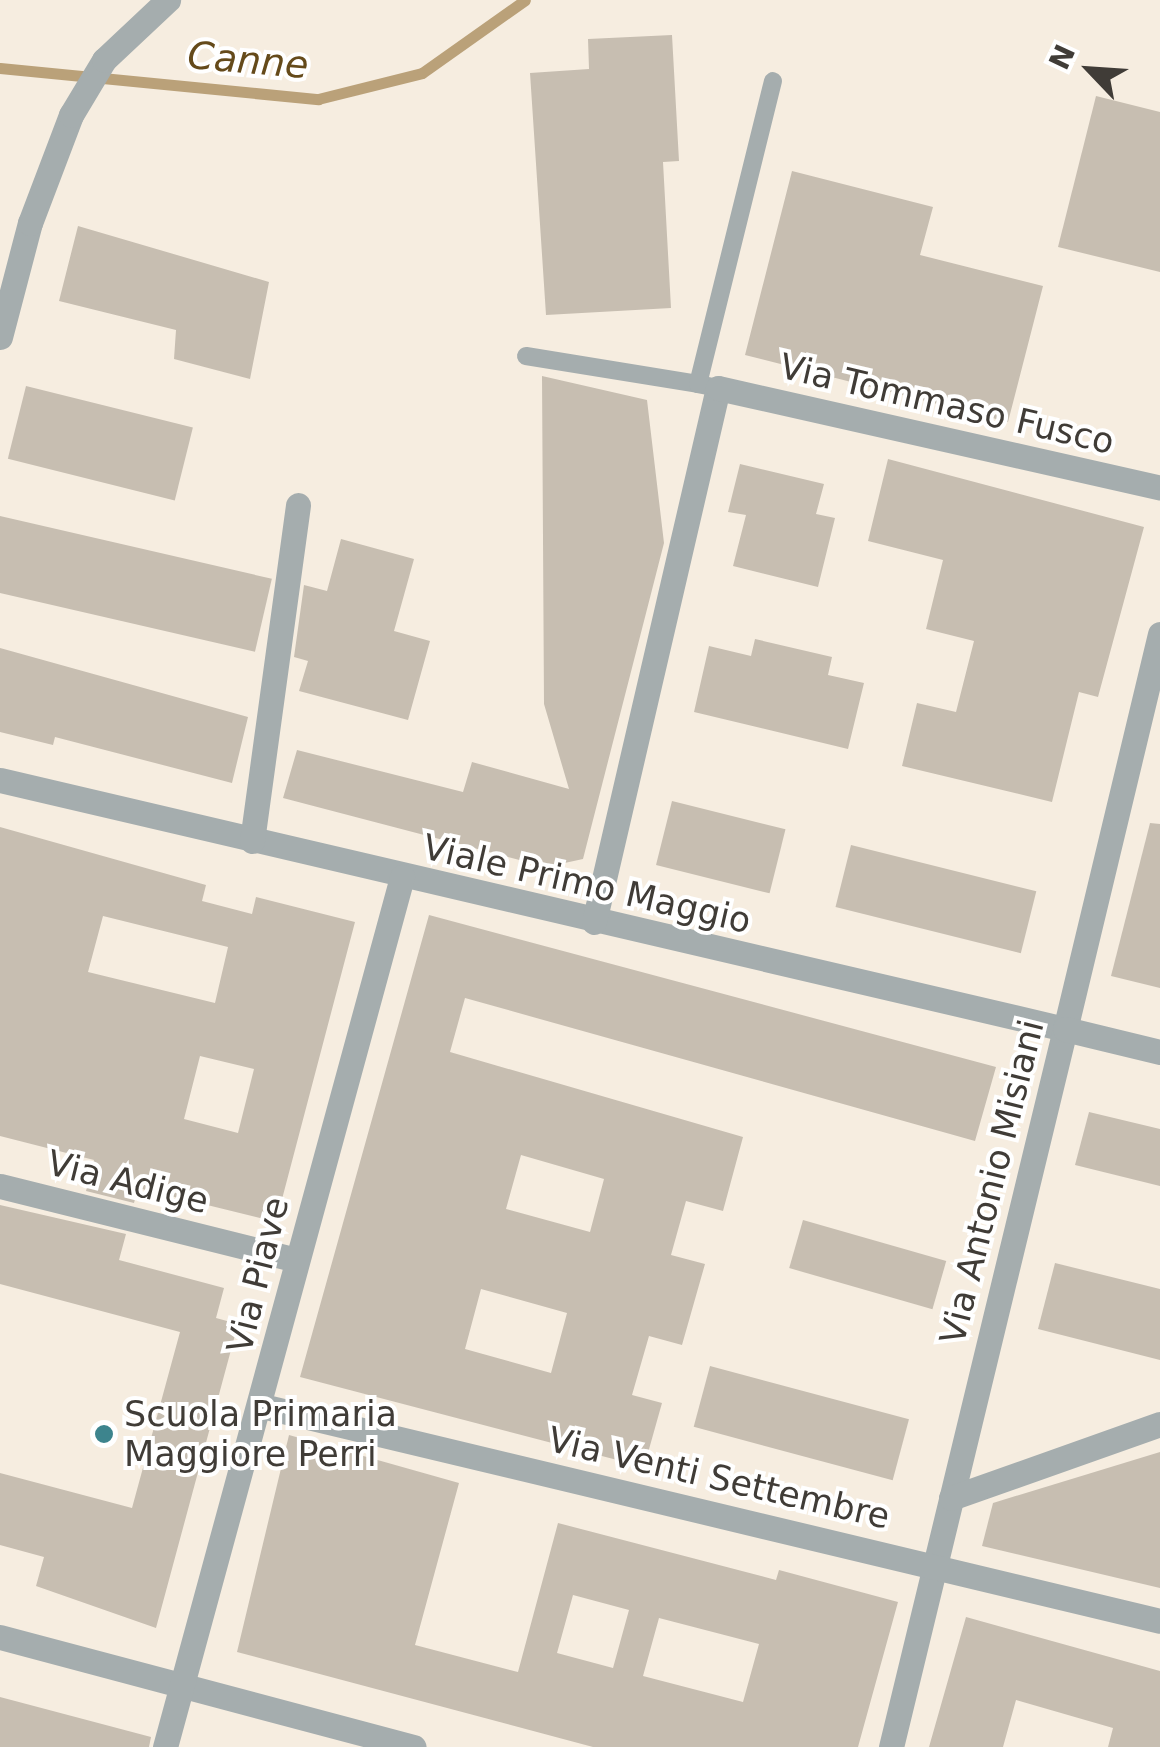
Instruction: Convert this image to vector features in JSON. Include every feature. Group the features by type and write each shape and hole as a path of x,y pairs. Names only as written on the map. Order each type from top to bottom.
{"street":[{"path":"0,337 30,223 72,115 104,60 168,0"},
{"path":"594,922 708,386"},
{"name":"Via Tommaso Fusco","path":"708,386 1160,488"},
{"path":"252,841 298,505"},
{"name":"Via Antonio Misiani","path":"891,1747 1160,634"},
{"name":"Viale Primo Maggio","path":"0,780 402,878 1160,1052"},
{"name":"Via Piave","path":"165,1747 262,1406 296,1260 402,878"},
{"name":"Via Adige","path":"0,1186 296,1260"},
{"name":"Via Venti Settembre","path":"262,1406 1160,1621"},
{"path":"952,1498 1160,1424"},
{"path":"0,1637 414,1747"}],"lane":[{"path":"526,356 708,386 773,81"}],"building":[{"path":"672,35 679,161 663,162 671,308 546,315 530,73 589,69 588,39"},
{"path":"1096,96 1160,112 1160,272 1058,247"},
{"path":"792,171 933,207 920,255 1043,286 1008,422 745,355"},
{"path":"78,226 269,282 250,379 174,359 176,330 59,301"},
{"path":"542,376 647,400 664,543 583,859 546,867 283,798 297,750 463,792 472,762 569,789 544,704"},
{"path":"26,386 193,428 175,500 8,459"},
{"path":"888,459 1144,527 1098,697 1079,692 1052,802 902,766 917,703 956,712 974,641 926,629 943,560 868,541"},
{"path":"740,464 824,484 816,514 835,518 818,587 733,566 746,515 728,512"},
{"path":"0,516 272,579 255,652 0,593"},
{"path":"341,539 414,559 394,631 430,641 408,720 299,691 308,661 294,657 304,585 327,591"},
{"path":"755,639 832,657 828,675 864,683 848,749 694,712 709,646 751,656"},
{"path":"0,648 248,717 232,783 55,737 53,745 0,732"},
{"path":"672,801 786,829 770,893 656,865"},
{"path":"1150,823 1160,824 1160,988 1111,976"},
{"path":"0,827 206,885 202,901 252,914 256,897 355,922 276,1222 138,1188 134,1203 86,1191 94,1160 0,1136","holes":["103,916 228,947 215,1003 88,972","200,1056 254,1069 238,1133 184,1119"]},
{"path":"851,845 1036,891 1021,953 836,907"},
{"path":"429,915 996,1067 975,1141 465,998 450,1052 743,1137 723,1211 686,1201 671,1255 705,1264 682,1345 649,1336 632,1395 662,1403 644,1467 300,1377","holes":["521,1155 604,1179 590,1232 506,1209","481,1289 567,1313 551,1373 465,1349"]},
{"path":"1089,1112 1160,1129 1160,1186 1075,1165"},
{"path":"0,1205 126,1234 119,1260 224,1288 216,1318 238,1324 156,1628 36,1586 44,1557 0,1545 0,1473 132,1508 180,1332 0,1284"},
{"path":"803,1220 946,1261 932,1309 789,1268"},
{"path":"1055,1263 1160,1289 1160,1360 1038,1329"},
{"path":"710,1366 909,1419 893,1480 694,1427"},
{"path":"289,1435 459,1483 415,1645 518,1672 558,1523 776,1580 779,1570 898,1602 858,1747 593,1747 237,1652","holes":["573,1595 629,1610 613,1668 557,1653","659,1618 759,1644 743,1702 643,1676"]},
{"path":"1160,1452 1160,1588 982,1546 993,1503"},
{"path":"966,1617 1160,1671 1160,1747 1108,1747 1113,1728 1016,1700 1003,1747 929,1747"},
{"path":"0,1697 151,1737 149,1747 0,1747"}],"waterway":[{"name":"Canne","path":"0,68 318,99 422,73 525,0"}],"place":[{"name":"Scuola Primaria Maggiore Perri","path":"104,1434"}]}
